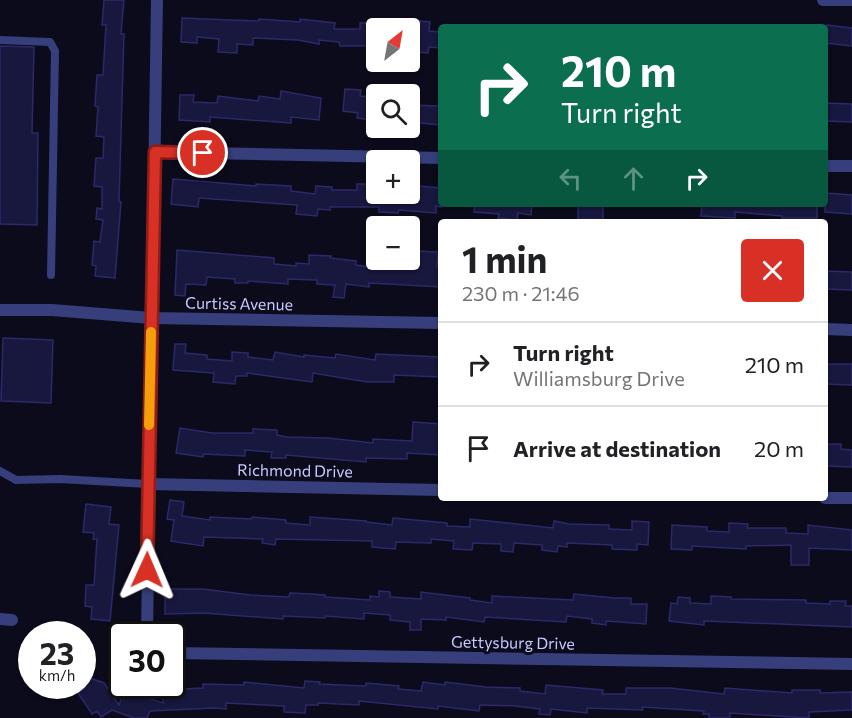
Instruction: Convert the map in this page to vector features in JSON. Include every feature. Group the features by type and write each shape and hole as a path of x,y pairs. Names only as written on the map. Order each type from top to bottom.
{"street":[{"path":"147,621 157,0"},
{"path":"823,0 852,0"},
{"path":"155,152 438,158"},
{"path":"828,166 852,166"},
{"name":"Curtiss Avenue","path":"0,310 52,310 151,318 438,323"},
{"path":"828,329 852,330"},
{"name":"Richmond Drive","path":"148,484 438,490"},
{"path":"828,498 852,498"},
{"name":"Gettysburg Drive","path":"186,653 852,664"}],"lane":[{"path":"0,40 50,42 55,51 51,275"},
{"path":"0,471 15,480 60,479 148,484"}],"building":[{"path":"104,0 124,0 121,34 124,34 119,201 121,202 115,278 95,276 96,266 92,265 94,241 100,242 103,220 96,219 97,208 102,209 102,187 94,186 96,158 103,158 104,137 96,136 98,107 95,106 97,75 103,75 106,25 102,25"},
{"path":"182,18 300,22 300,19 335,23 334,29 360,29 360,23 366,23 366,46 340,46 339,42 319,40 319,44 298,40 253,38 253,45 237,44 237,53 218,52 219,39 197,37 197,43 181,42"},
{"path":"420,21 430,22 429,31 438,32 438,48 429,47 428,53 420,52"},
{"path":"828,25 852,28 852,46 828,43"},
{"path":"0,46 34,47 32,133 38,133 37,225 0,224"},
{"path":"345,89 361,90 360,96 366,96 366,119 357,118 358,113 343,111"},
{"path":"281,91 321,98 319,120 291,117 291,123 210,117 210,122 179,120 180,95 194,95 193,102 217,103 218,96 258,101 259,96 280,99"},
{"path":"828,103 852,104 852,122 828,121"},
{"path":"420,105 438,106 438,125 420,123"},
{"path":"173,179 256,186 256,184 291,186 291,191 315,194 316,186 332,187 332,190 357,190 357,184 366,184 366,204 420,204 420,186 438,188 436,213 399,210 398,213 379,212 379,207 330,207 330,210 318,209 317,216 296,214 297,205 199,198 198,207 171,204"},
{"path":"828,193 852,195 852,214 825,212 825,207 828,207"},
{"path":"475,207 532,207 531,215 518,213 517,219 498,218 499,214 474,212"},
{"path":"578,207 603,207 603,219 578,219"},
{"path":"702,207 817,207 817,218 782,218 782,216 735,212 735,218 701,216"},
{"path":"177,250 274,258 274,264 296,266 296,263 309,264 309,255 331,256 330,258 356,261 356,265 366,266 366,270 420,270 420,251 438,252 438,287 369,283 369,287 346,284 344,298 333,297 335,285 317,284 317,280 288,279 288,284 248,281 248,283 235,283 235,279 207,277 206,285 186,284 185,296 175,295"},
{"path":"828,271 852,272 852,290 828,289"},
{"path":"3,338 53,340 51,403 1,401"},
{"path":"175,344 186,344 185,353 207,355 207,359 232,361 232,352 248,353 248,357 273,360 275,352 304,357 304,355 335,358 336,354 375,360 376,354 438,357 438,377 394,375 394,382 367,382 313,373 312,382 247,373 247,376 236,376 235,384 213,382 214,373 173,370"},
{"path":"828,364 852,364 852,385 828,384"},
{"path":"413,422 438,424 438,455 407,453 407,459 366,458 366,462 286,455 286,458 271,458 272,452 245,450 245,456 203,454 203,457 176,453 180,428 212,433 253,433 253,429 277,430 277,435 287,437 328,438 373,443 373,439 412,441"},
{"path":"828,444 841,444 841,449 852,450 852,467 828,466"},
{"path":"170,500 184,502 182,516 210,520 210,517 251,519 252,517 310,525 310,517 392,525 393,518 470,527 470,519 553,528 554,521 569,524 609,525 609,529 632,530 632,521 649,522 648,545 637,544 637,550 612,549 612,545 567,543 567,547 558,546 557,552 542,550 542,545 514,543 513,552 501,551 501,544 473,543 472,550 453,549 454,541 431,539 431,543 396,542 395,549 372,547 372,541 276,539 275,545 262,543 263,539 204,537 203,546 171,541 174,520 167,519"},
{"path":"86,504 111,507 109,524 119,525 110,621 91,619 92,607 85,606 86,585 94,585 97,539 93,539 94,533 83,532"},
{"path":"729,523 748,524 747,528 786,528 786,533 808,534 808,525 852,530 852,550 809,548 809,565 791,565 791,545 746,546 746,549 692,546 692,550 671,549 672,525 707,527 707,531 729,532"},
{"path":"165,589 203,589 289,597 290,593 312,594 370,600 370,596 379,597 379,591 390,592 390,597 421,599 421,592 492,603 492,596 573,600 574,594 631,598 631,604 647,604 646,624 606,621 606,625 592,623 592,619 567,616 566,622 485,617 484,622 446,617 446,620 421,619 421,630 410,630 410,622 390,620 390,615 364,613 364,619 283,616 283,619 203,613 165,614"},
{"path":"711,596 731,597 731,599 806,600 806,603 830,604 830,601 846,601 845,606 852,606 852,627 704,621 704,625 669,621 671,603 677,604 678,597 690,598 690,603 711,604"},
{"path":"96,680 104,683 108,689 108,699 115,699 119,705 121,699 151,699 163,703 163,699 186,699 186,689 203,688 203,684 244,685 244,682 304,688 305,681 320,682 319,684 366,686 366,683 421,691 423,682 445,685 445,682 520,688 520,691 545,694 546,685 603,690 602,694 626,694 626,688 670,688 724,694 725,688 792,693 792,690 820,690 820,693 852,692 852,710 809,712 809,718 730,713 730,718 709,718 709,714 703,714 704,711 642,707 643,710 587,708 587,713 551,709 550,715 539,714 540,709 515,706 480,705 479,711 359,701 359,705 318,703 318,705 306,705 305,713 284,712 284,706 226,703 226,709 150,711 147,718 134,718 112,710 101,717 97,711 92,714 82,699 96,699"}],"slow traffic":[{"path":"149,425 151,332"}],"route":[{"path":"147,570 155,152 203,153"}]}
